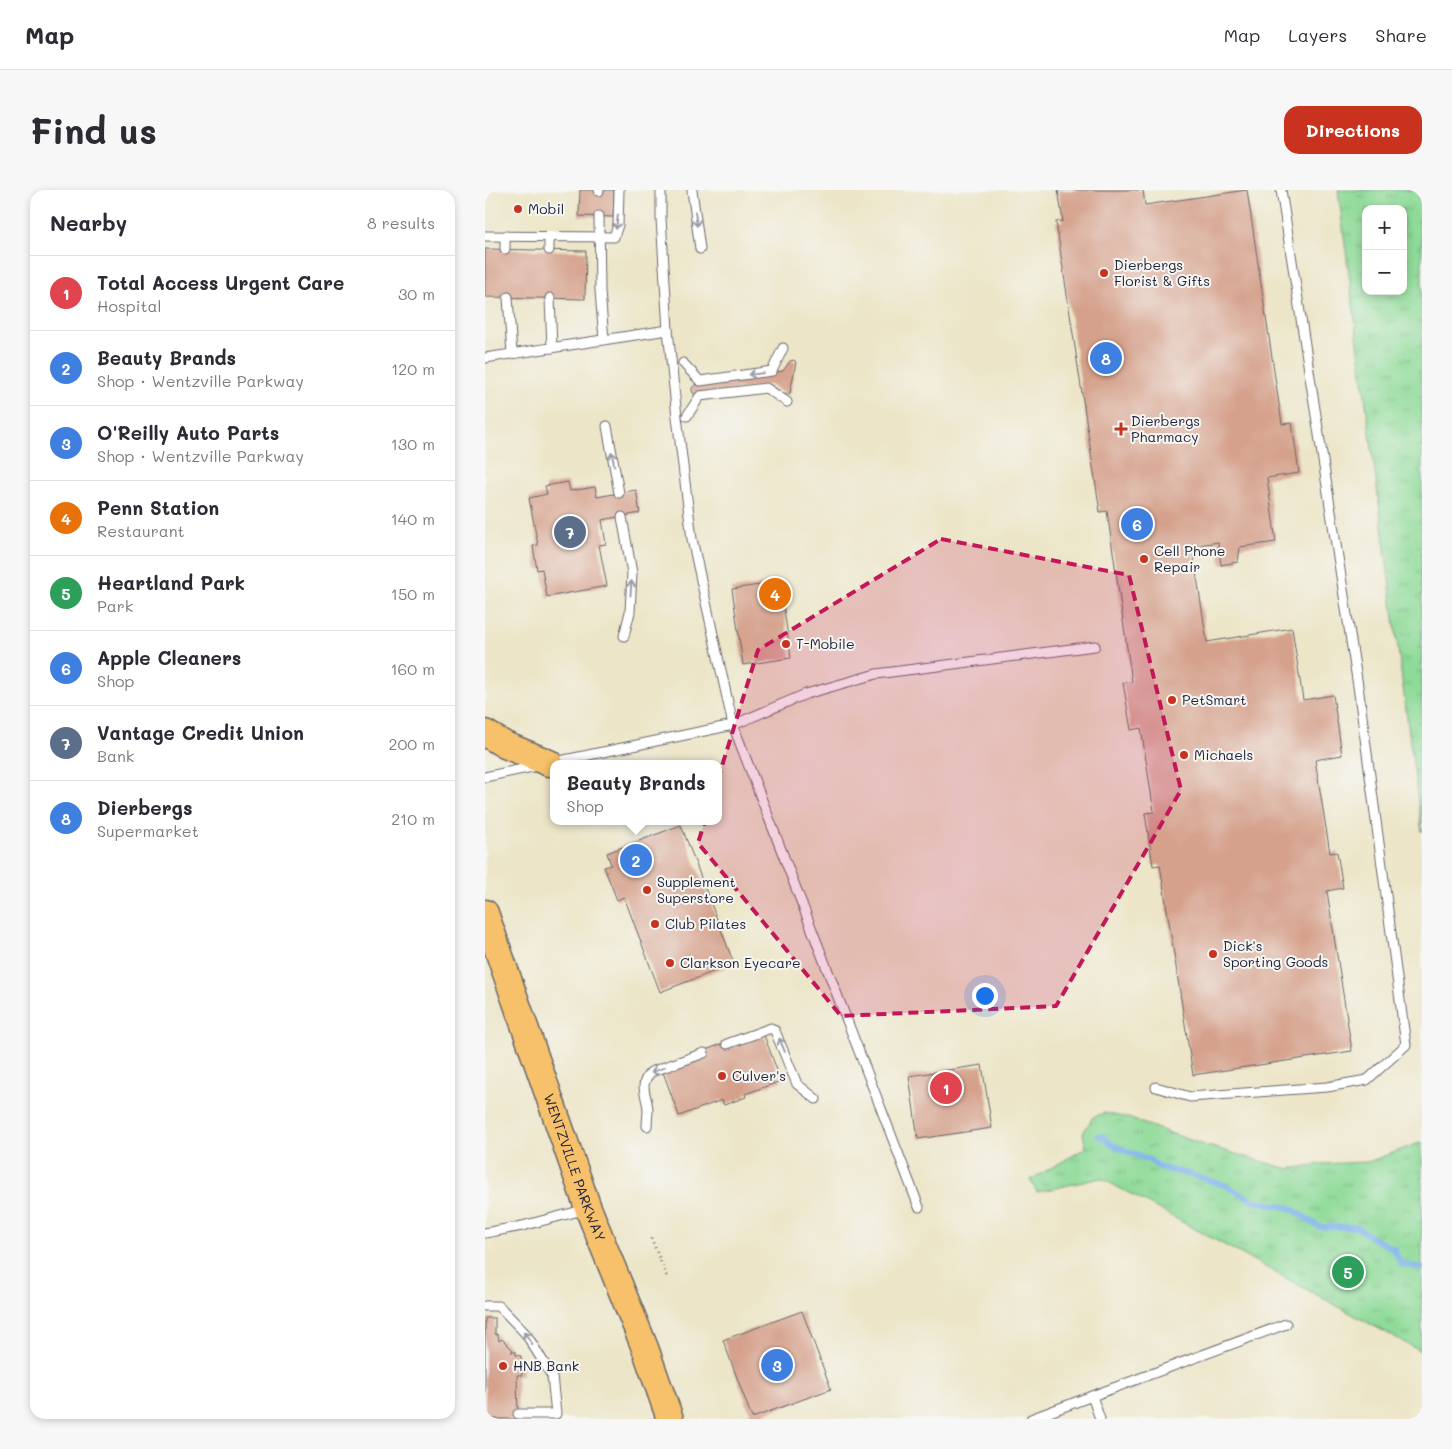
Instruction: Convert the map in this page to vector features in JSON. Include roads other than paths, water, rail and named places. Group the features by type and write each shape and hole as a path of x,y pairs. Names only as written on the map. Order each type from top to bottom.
{"main road":[{"path":"485,733 549,763"},
{"name":"WENTZVILLE PARKWAY","path":"485,913 588,1208 645,1348 670,1419"}],"lane":[{"path":"485,236 614,237 617,225 619,190"},
{"path":"661,190 668,330 692,539 733,724 919,1207"},
{"path":"692,190 700,249"},
{"path":"1156,1087 1190,1097 1327,1087 1367,1080 1406,1045 1358,686 1281,190"},
{"path":"599,216 598,238 604,340"},
{"path":"505,236 505,249"},
{"path":"549,237 549,250"},
{"path":"508,297 512,354"},
{"path":"550,298 551,348"},
{"path":"485,358 668,330"},
{"path":"683,363 700,381 753,374 772,371 783,348"},
{"path":"687,416 700,396 766,388 787,402"},
{"path":"607,426 619,493"},
{"path":"622,517 632,573 630,612 623,636"},
{"path":"563,760 733,724 806,694 876,674 1095,646"},
{"path":"485,777 549,763"},
{"path":"727,1044 771,1028 779,1039 797,1084 816,1099"},
{"path":"647,1126 648,1109 643,1085 645,1078 651,1072 704,1053"},
{"path":"485,1233 522,1226 588,1208"},
{"path":"485,1306 499,1306 526,1334 551,1376 557,1414 518,1414"},
{"path":"1031,1419 1286,1324"},
{"path":"1092,1396 1100,1419"}],"waterway":[{"path":"1099,1136 1112,1145 1149,1160 1161,1168 1227,1186 1254,1201 1291,1208 1319,1227 1357,1227 1374,1239 1394,1249 1401,1264 1422,1268"}],"place":[{"name":"Mobil","path":"518,209"},
{"name":"Dierbergs Florist & Gifts","path":"1104,273"},
{"name":"Dierbergs","path":"1106,358"},
{"name":"Dierbergs Pharmacy","path":"1121,429"},
{"name":"Apple Cleaners","path":"1137,524"},
{"name":"Vantage Credit Union","path":"570,532"},
{"name":"Cell Phone Repair","path":"1144,559"},
{"name":"Penn Station","path":"775,594"},
{"name":"T-Mobile","path":"786,644"},
{"name":"PetSmart","path":"1172,700"},
{"name":"Michaels","path":"1184,755"},
{"name":"Beauty Brands","path":"636,860"},
{"name":"Supplement Superstore","path":"647,890"},
{"name":"Club Pilates","path":"655,924"},
{"name":"Dick's Sporting Goods","path":"1213,954"},
{"name":"Clarkson Eyecare","path":"670,963"},
{"name":"Culver's","path":"722,1076"},
{"name":"Total Access Urgent Care","path":"946,1088"},
{"name":"Heartland Park","path":"1348,1272"},
{"name":"O'Reilly Auto Parts","path":"777,1365"},
{"name":"HNB Bank","path":"503,1366"}]}
